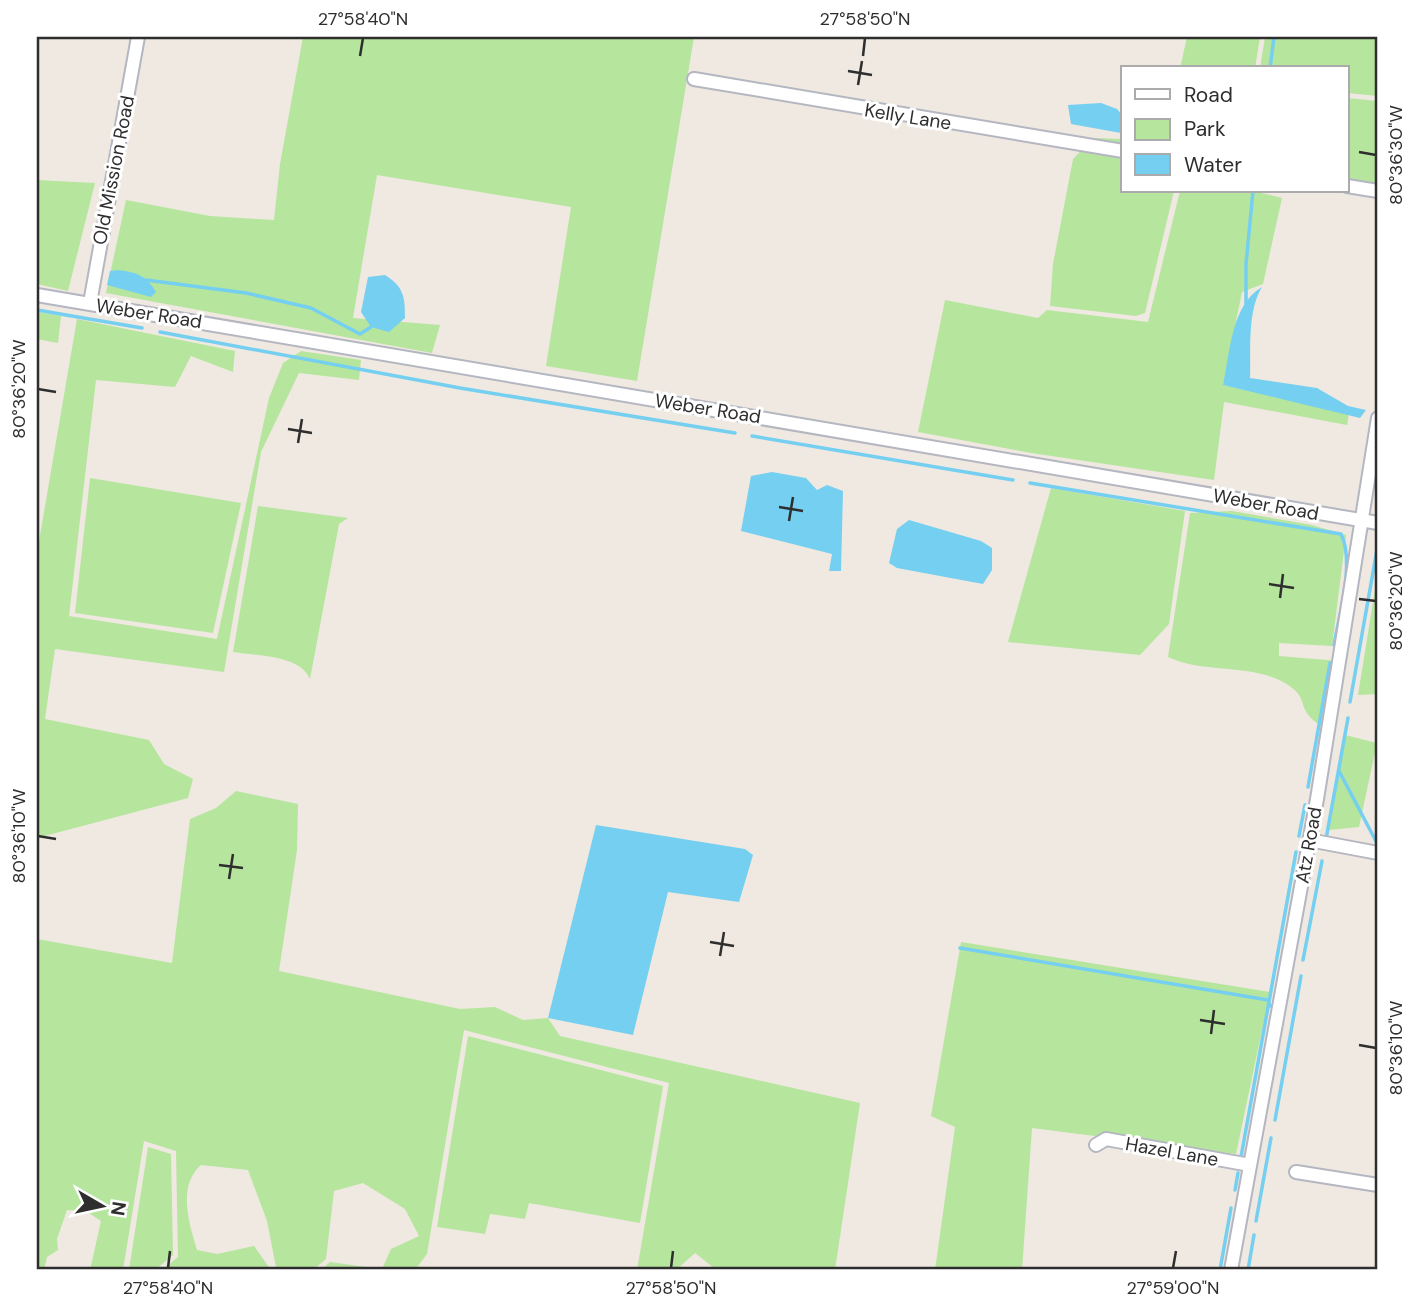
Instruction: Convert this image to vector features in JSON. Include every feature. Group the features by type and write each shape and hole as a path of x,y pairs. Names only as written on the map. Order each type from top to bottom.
{"street":[{"name":"Old Mission Road","path":"90,303 138,37"},
{"name":"Kelly Lane","path":"694,79 1121,150"},
{"path":"1348,186 1378,191"},
{"name":"Weber Road","path":"37,295 1378,523"},
{"name":"Atz Road","path":"1231,1270 1309,840 1378,418"},
{"path":"1309,840 1378,853"},
{"name":"Hazel Lane","path":"1096,1146 1106,1139 1250,1165"},
{"path":"1296,1172 1378,1185"}],"green space":[{"path":"303,37 694,37 637,381 546,366 571,207 377,175 353,318 440,325 432,353 106,293 126,200 210,216 274,220 280,164"},
{"path":"1187,37 1260,37 1255,66 1180,66"},
{"path":"1265,37 1378,37 1378,96 1348,93 1348,66 1260,66"},
{"path":"1348,98 1378,101 1378,195 1348,192"},
{"path":"1093,138 1121,139 1121,192 1174,192 1145,313 1136,316 1050,306 1053,264 1073,159"},
{"path":"37,180 95,183 68,291 37,284"},
{"path":"1180,192 1257,192 1282,198 1263,284 1242,292 1223,385 1349,413 1347,425 1224,402 1214,480 1031,453 918,432 945,300 1038,318 1047,310 1148,322"},
{"path":"37,312 61,316 58,343 37,339"},
{"path":"77,319 235,351 233,372 191,356 175,387 96,380 69,616 217,639 269,398 283,363 301,351 361,360 359,380 299,373 261,452 224,672 55,649 45,719 149,740 164,764 193,779 188,798 37,838 37,553"},
{"path":"90,478 241,503 213,633 75,613"},
{"path":"1051,488 1185,511 1169,624 1140,655 1008,642"},
{"path":"258,506 348,518 339,524 310,679 305,671 288,661 233,652"},
{"path":"1232,511 1312,525 1346,535 1332,646 1279,643 1279,656 1339,661 1328,729 1310,717 1300,696 1285,683 1257,673 1197,665 1168,657 1190,513"},
{"path":"1378,571 1378,694 1358,695"},
{"path":"1345,735 1377,743 1359,827 1329,830"},
{"path":"236,791 298,804 297,850 279,971 460,1009 495,1007 523,1020 548,1018 560,1036 860,1103 835,1270 707,1270 714,1268 695,1253 676,1270 637,1270 669,1083 464,1030 427,1254 415,1270 382,1269 391,1249 419,1236 405,1209 363,1183 334,1191 326,1259 313,1270 280,1270 276,1267 267,1221 248,1170 201,1165 189,1183 187,1194 188,1217 197,1250 217,1254 254,1246 271,1270 162,1270 178,1257 176,1151 144,1141 123,1270 90,1270 101,1221 86,1211 67,1210 57,1239 58,1250 47,1257 44,1270 37,1270 37,939 172,963 190,819 216,808"},
{"path":"961,942 1270,992 1236,1154 1032,1128 1022,1270 935,1270 955,1127 931,1116"},
{"path":"468,1036 663,1086 640,1223 529,1203 525,1219 490,1214 485,1234 437,1227"},
{"path":"148,1147 171,1154 173,1255 155,1270 129,1270"},
{"path":"330,1262 366,1267 365,1270 321,1270"}],"water":[{"path":"1101,103 1117,109 1121,114 1121,133 1071,124 1068,105"},
{"path":"118,270 140,276 149,282 156,292 151,297 107,285 110,271"},
{"path":"385,275 400,288 405,304 405,318 389,332 371,327 361,312 368,277"},
{"path":"1262,287 1252,319 1250,378 1317,388 1348,406 1366,410 1360,418 1223,385 1238,317 1252,295"},
{"path":"772,472 806,478 817,490 827,485 843,491 841,571 829,571 832,554 741,531 751,476"},
{"path":"909,520 981,541 992,548 992,570 983,584 897,568 889,563 897,529"},
{"path":"596,825 745,849 753,855 739,902 668,892 633,1035 548,1018"}],"waterway":[{"path":"1270,66 1274,37"},
{"path":"1246,304 1246,264 1253,192"},
{"path":"146,280 246,293 311,308 360,334 371,327"},
{"path":"37,310 142,328"},
{"path":"160,332 460,388 735,433"},
{"path":"752,436 1013,480"},
{"path":"1030,483 1341,534 1347,559 1334,645"},
{"path":"1350,702 1378,544"},
{"path":"1308,787 1330,663"},
{"path":"1326,839 1348,718"},
{"path":"1339,771 1378,845"},
{"path":"1299,836 1305,805"},
{"path":"1241,1157 1296,852"},
{"path":"1303,960 1322,861"},
{"path":"960,948 1268,1000 1270,1006"},
{"path":"1275,1120 1301,976"},
{"path":"1256,1221 1271,1138"},
{"path":"1235,1190 1238,1173"},
{"path":"1220,1270 1231,1208"},
{"path":"1248,1270 1254,1235"}]}
